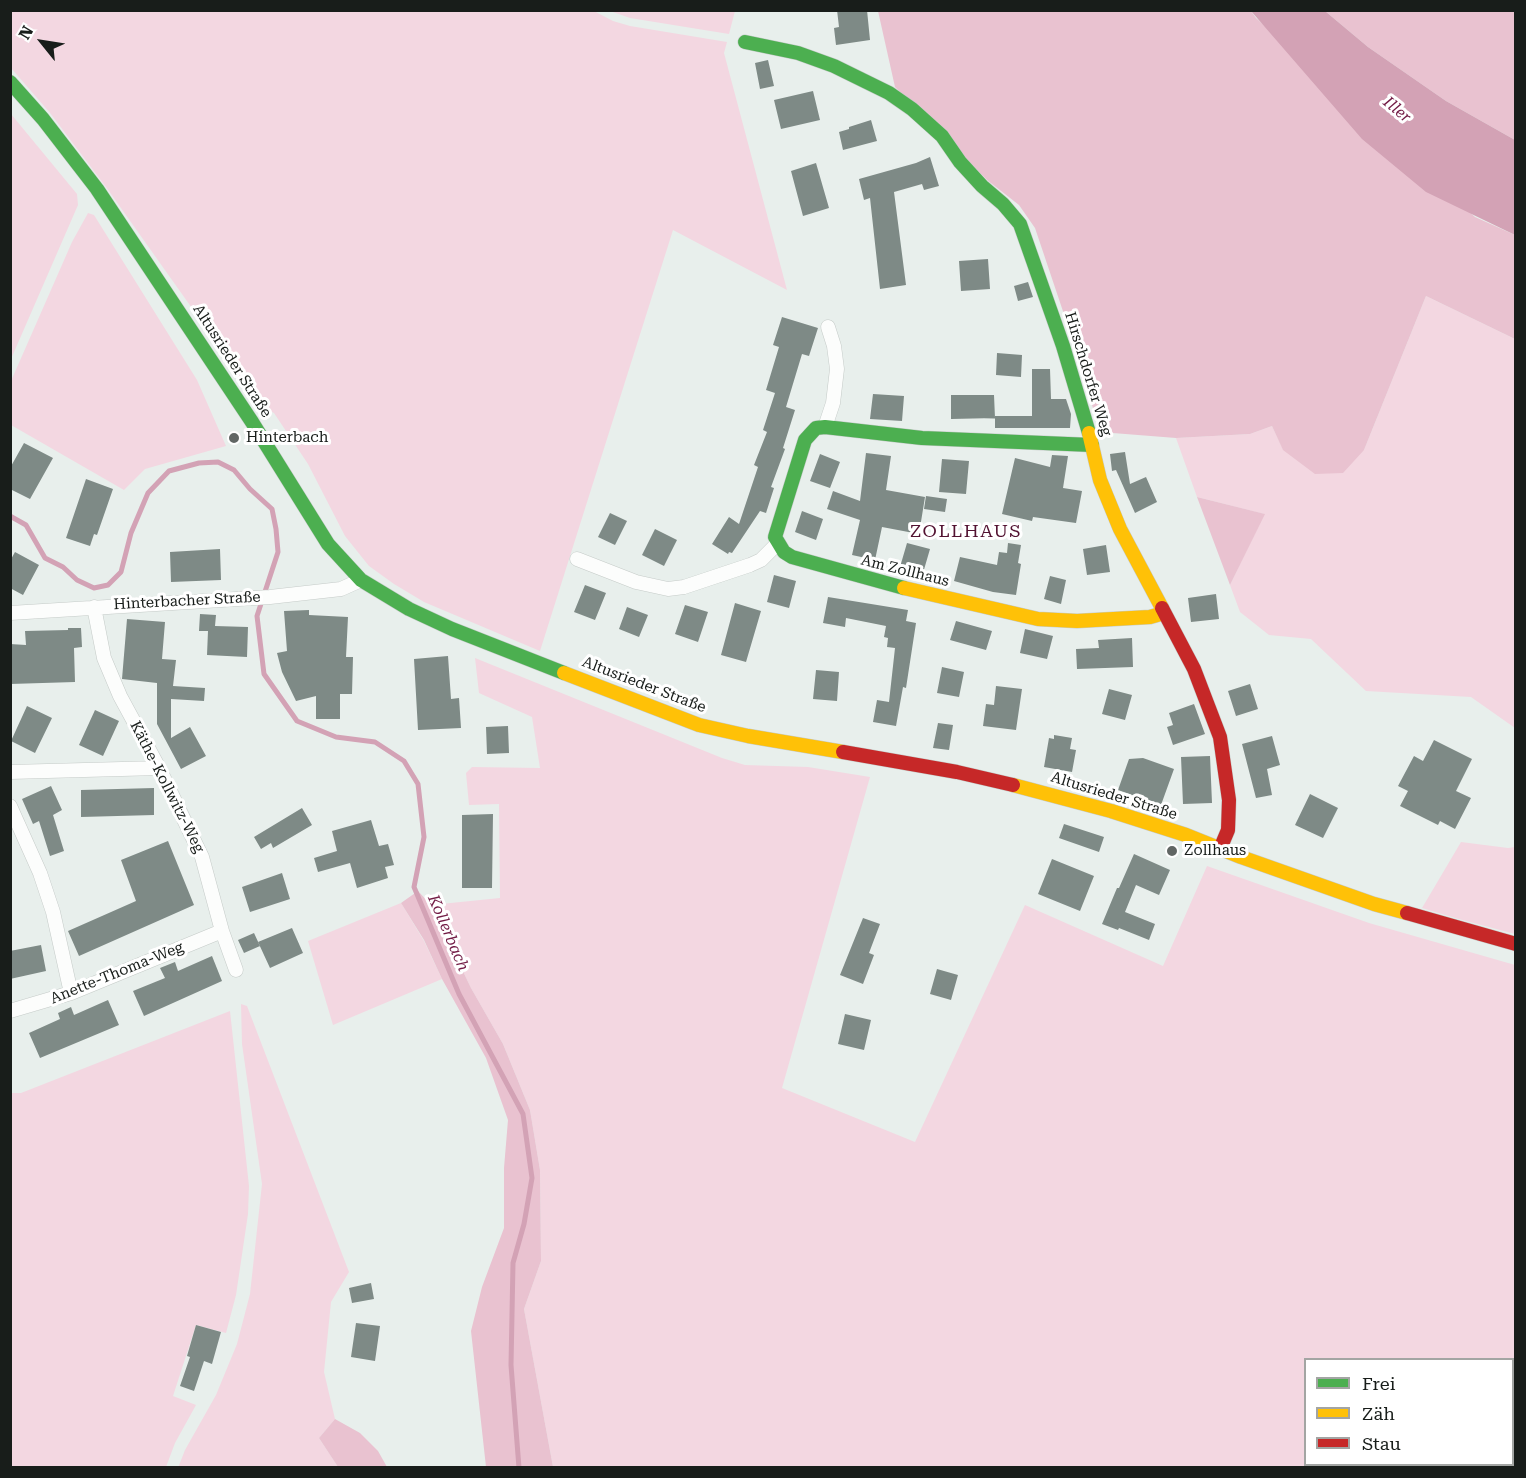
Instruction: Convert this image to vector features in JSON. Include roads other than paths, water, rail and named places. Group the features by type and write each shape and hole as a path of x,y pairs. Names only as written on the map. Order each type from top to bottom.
{"main road":[{"name":"Hirschdorfer Weg","path":"745,42 798,53 834,66 896,98 942,136 960,162 1020,224 1063,346 1100,480 1117,521 1194,669 1220,737 1229,800 1228,830 1220,849"},
{"name":"Altusrieder Straße","path":"10,82 43,119 97,189 228,385 328,544 361,580 409,609 452,629 699,725 748,736 957,772 1037,790 1112,811 1374,904 1515,944"},
{"path":"777,543 775,537 777,527 805,440 816,428 825,427 922,438 1092,445"},
{"name":"Am Zollhaus","path":"777,543 784,552 792,557 934,596 1038,619 1077,621 1150,617 1164,613"}],"street":[{"path":"825,427 833,403 837,369 834,346 828,327"},
{"path":"577,558 636,582 669,588 684,587 761,560 777,543"},
{"name":"Hinterbacher Straße","path":"10,613 270,597 341,589 361,580"},
{"name":"Käthe-Kollwitz-Weg","path":"94,607 104,658 116,687 159,768 202,857 222,931 236,970"},
{"path":"10,772 159,768"},
{"path":"10,806 40,873 53,912 71,993"},
{"name":"Anette-Thoma-Weg","path":"10,1011 71,993 222,931"}],"water":[{"name":"Iller","path":"1251,11 1325,11 1368,47 1446,101 1515,140 1515,235 1426,192 1362,139"}],"waterway":[{"name":"Kollerbach","path":"10,516 26,525 45,558 63,567 77,580 94,588 108,585 121,572 131,533 148,493 169,471 199,463 218,462 234,470 272,509 278,552 257,616 264,674 297,721 336,737 375,742 404,761 418,784 424,837 414,887 459,994 523,1114 532,1178 524,1224 513,1263 511,1365 519,1468"}],"place":[{"name":"Hinterbach","path":"234,438"},
{"name":"Zollhaus","path":"1172,851"}],"district":[{"name":"ZOLLHAUS","path":"966,532"}]}
